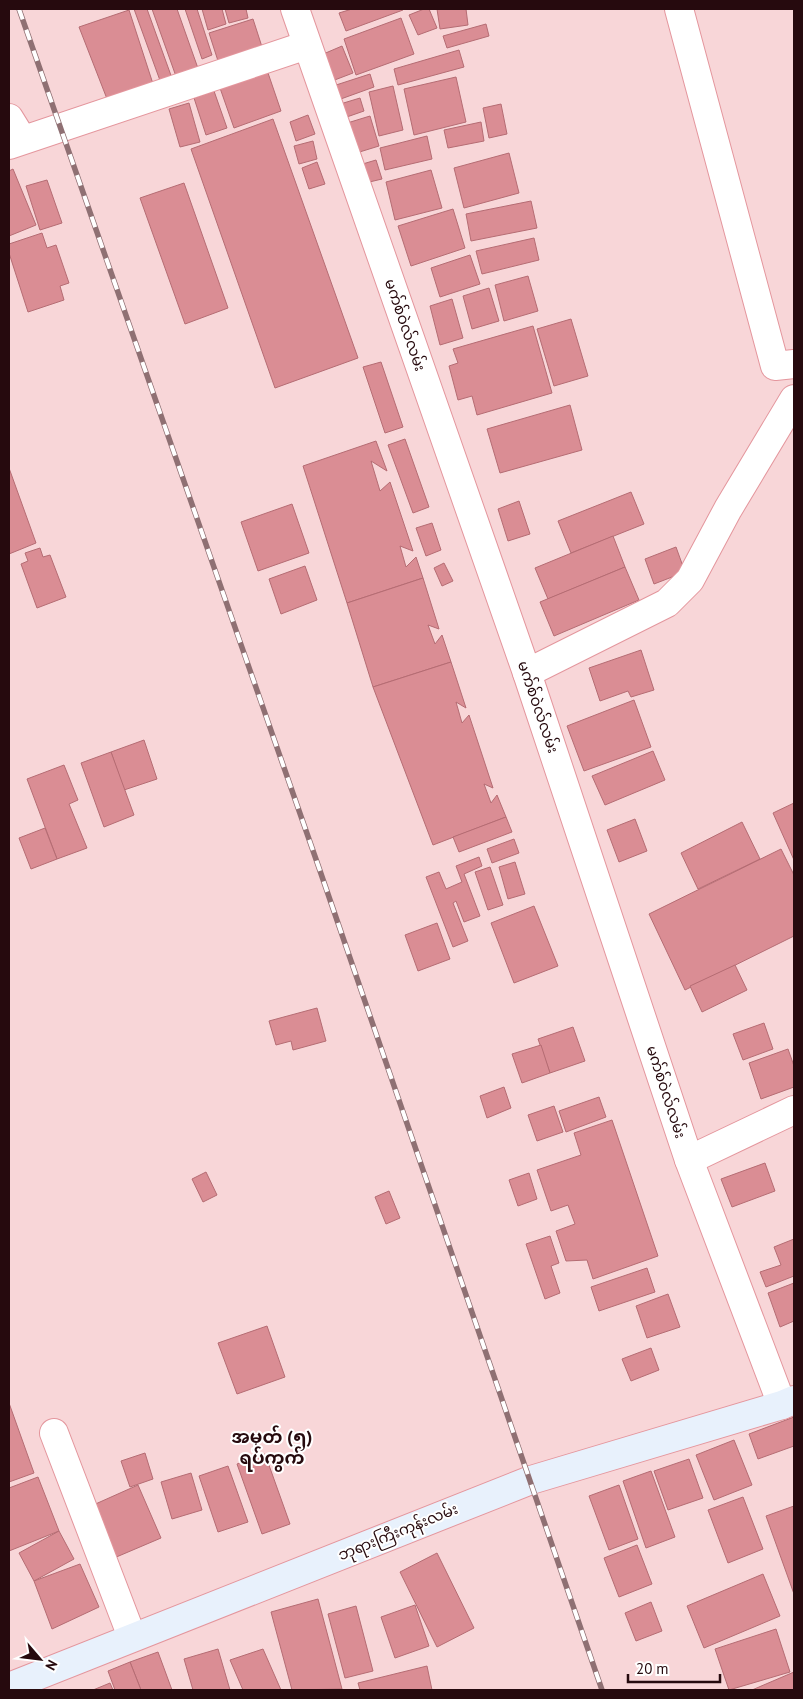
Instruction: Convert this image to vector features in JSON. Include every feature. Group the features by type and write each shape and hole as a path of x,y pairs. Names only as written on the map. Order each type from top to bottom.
{"street":[{"name":"မက်စ်ဝဲလ်လမ်း","path":"295,9 527,673 689,1160 788,1402"},
{"path":"527,673 667,603 690,580 728,509 794,399 679,9"},
{"path":"13,134 308,45"},
{"path":"689,1160 794,1110"},
{"name":"ဘုရားကြီးကုန်းလမ်း","path":"9,1687 531,1480 788,1402"},
{"path":"54,1432 132,1638"}],"building":[{"path":"134,9 147,9 173,81 162,86"},
{"path":"152,9 177,9 200,74 178,82"},
{"path":"185,9 197,9 212,55 202,59"},
{"path":"202,9 222,9 226,24 208,30"},
{"path":"225,9 246,9 248,18 229,23"},
{"path":"352,9 403,10 346,31 339,13"},
{"path":"429,9 437,28 418,35 409,15"},
{"path":"437,9 466,9 468,25 440,29"},
{"path":"129,10 155,90 109,104 79,27"},
{"path":"401,18 414,54 356,75 344,39"},
{"path":"253,19 263,50 219,64 209,33"},
{"path":"486,24 489,36 447,48 443,36"},
{"path":"342,46 353,73 332,81 321,55"},
{"path":"459,50 464,67 398,85 394,69"},
{"path":"267,70 281,111 234,128 220,88"},
{"path":"370,74 374,87 338,100 333,86"},
{"path":"456,77 466,122 414,135 404,89"},
{"path":"393,86 403,130 379,136 369,92"},
{"path":"214,91 227,128 206,135 194,98"},
{"path":"360,98 364,111 341,119 337,105"},
{"path":"189,103 200,142 180,147 169,109"},
{"path":"501,104 507,134 489,138 483,108"},
{"path":"308,115 315,134 296,141 290,122"},
{"path":"370,116 379,146 353,154 344,124"},
{"path":"273,119 358,358 275,388 191,149"},
{"path":"481,122 484,141 448,148 444,130"},
{"path":"427,136 432,159 385,170 380,148"},
{"path":"313,141 317,159 299,164 294,146"},
{"path":"509,153 519,193 464,208 454,168"},
{"path":"376,160 382,179 361,184 356,166"},
{"path":"317,162 325,184 309,189 302,168"},
{"path":"13,169 36,225 9,236 9,171"},
{"path":"431,170 442,208 395,220 386,182"},
{"path":"47,180 62,223 40,230 26,186"},
{"path":"184,183 228,308 185,324 140,198"},
{"path":"531,201 537,228 471,241 466,214"},
{"path":"453,209 465,248 411,266 398,226"},
{"path":"42,233 47,248 56,245 69,283 60,286 64,300 28,312 9,253 9,244"},
{"path":"534,238 539,260 482,274 476,251"},
{"path":"470,255 480,284 440,297 431,268"},
{"path":"528,276 538,311 504,321 495,285"},
{"path":"489,288 499,321 472,329 463,296"},
{"path":"452,299 463,338 440,345 430,306"},
{"path":"571,319 588,376 554,386 537,329"},
{"path":"533,326 552,393 477,415 472,396 458,400 449,366 458,363 453,349"},
{"path":"381,362 403,427 385,433 363,367"},
{"path":"570,405 582,450 500,473 487,429"},
{"path":"405,439 429,507 413,513 388,445"},
{"path":"376,441 387,471 371,461 380,491 390,482 413,551 400,546 406,567 416,557 423,578 347,603 303,466"},
{"path":"9,468 36,543 9,554"},
{"path":"631,492 644,524 571,553 558,521"},
{"path":"519,501 530,534 508,541 498,509"},
{"path":"292,504 309,553 258,571 241,522"},
{"path":"432,523 441,550 426,556 416,528"},
{"path":"613,536 625,567 548,599 535,568"},
{"path":"676,547 685,572 654,584 645,559"},
{"path":"40,548 43,557 50,555 66,597 37,608 21,564 28,561 25,553"},
{"path":"444,563 453,581 442,586 434,568"},
{"path":"305,566 317,600 281,614 269,579"},
{"path":"625,567 639,600 554,636 540,602"},
{"path":"423,578 439,629 428,625 435,644 442,635 451,662 373,687 347,603"},
{"path":"641,650 654,690 631,697 628,691 600,701 589,668"},
{"path":"451,662 466,708 456,702 462,723 469,715 493,788 484,784 491,803 497,795 506,817 433,845 373,687"},
{"path":"634,700 651,747 584,771 567,726"},
{"path":"144,740 157,779 124,790 111,752"},
{"path":"653,751 665,780 605,805 592,776"},
{"path":"111,752 134,815 104,827 81,763"},
{"path":"64,765 78,800 69,804 87,848 57,859 27,779"},
{"path":"794,803 794,860 773,813"},
{"path":"506,817 512,832 459,852 453,837"},
{"path":"635,819 647,851 619,862 607,830"},
{"path":"742,822 760,859 698,889 681,853"},
{"path":"45,828 57,859 31,869 19,838"},
{"path":"514,839 519,853 492,863 487,849"},
{"path":"781,849 794,875 794,936 685,990 649,914"},
{"path":"479,857 482,866 464,874 480,916 464,922 456,901 453,903 468,941 453,947 426,877 439,872 446,889 462,882 456,866"},
{"path":"515,862 525,894 508,899 499,867"},
{"path":"490,867 503,905 488,910 475,872"},
{"path":"534,906 558,966 514,983 491,923"},
{"path":"437,923 450,959 418,971 405,935"},
{"path":"735,965 747,990 702,1012 690,986"},
{"path":"317,1008 326,1041 293,1050 291,1041 276,1045 269,1021"},
{"path":"764,1023 773,1049 743,1060 733,1034"},
{"path":"573,1027 585,1061 550,1073 538,1039"},
{"path":"541,1045 550,1073 522,1083 512,1054"},
{"path":"788,1049 794,1066 794,1087 761,1099 749,1063"},
{"path":"504,1087 511,1108 487,1118 480,1096"},
{"path":"599,1097 606,1117 566,1132 559,1111"},
{"path":"554,1106 563,1132 537,1141 528,1115"},
{"path":"612,1120 658,1256 593,1279 587,1260 566,1261 556,1231 575,1224 568,1205 551,1211 537,1170 581,1155 574,1133"},
{"path":"765,1163 775,1191 732,1207 721,1179"},
{"path":"206,1172 217,1195 203,1202 192,1179"},
{"path":"529,1173 537,1199 518,1206 509,1180"},
{"path":"389,1191 400,1218 386,1224 375,1197"},
{"path":"550,1236 559,1263 551,1266 560,1293 545,1299 526,1244"},
{"path":"794,1239 794,1276 766,1287 760,1272 781,1265 774,1247"},
{"path":"647,1268 655,1292 599,1311 591,1287"},
{"path":"794,1283 794,1321 780,1327 768,1293"},
{"path":"668,1294 680,1327 647,1338 636,1306"},
{"path":"267,1326 285,1377 237,1394 218,1343"},
{"path":"651,1348 659,1370 631,1381 622,1359"},
{"path":"9,1403 34,1473 9,1482"},
{"path":"794,1417 794,1446 758,1459 749,1434"},
{"path":"734,1440 752,1485 714,1500 696,1455"},
{"path":"145,1453 153,1479 130,1487 121,1461"},
{"path":"265,1454 290,1524 262,1534 237,1464"},
{"path":"689,1459 703,1498 668,1510 654,1471"},
{"path":"228,1466 248,1522 218,1532 199,1476"},
{"path":"651,1471 675,1537 646,1548 623,1481"},
{"path":"191,1473 202,1510 172,1519 161,1482"},
{"path":"38,1477 59,1531 9,1551 9,1488"},
{"path":"138,1485 161,1538 114,1558 91,1506"},
{"path":"619,1485 638,1539 609,1550 589,1496"},
{"path":"743,1497 763,1549 728,1563 708,1510"},
{"path":"794,1506 794,1594 766,1516"},
{"path":"59,1531 74,1559 34,1581 19,1553"},
{"path":"637,1545 652,1584 619,1597 604,1558"},
{"path":"437,1553 474,1628 437,1647 400,1572"},
{"path":"80,1564 99,1607 52,1629 34,1581"},
{"path":"763,1574 780,1616 704,1648 687,1606"},
{"path":"318,1599 342,1689 292,1690 271,1612"},
{"path":"651,1602 662,1631 636,1641 625,1613"},
{"path":"415,1605 429,1646 395,1658 381,1617"},
{"path":"356,1606 373,1671 345,1678 328,1614"},
{"path":"776,1629 790,1672 729,1690 715,1649"},
{"path":"218,1649 230,1690 193,1690 184,1659"},
{"path":"263,1649 281,1690 243,1690 230,1660"},
{"path":"158,1652 172,1690 141,1690 130,1662"},
{"path":"130,1662 141,1690 115,1690 108,1671"},
{"path":"427,1666 432,1690 360,1690 358,1683"},
{"path":"794,1672 794,1690 752,1690"},
{"path":"110,1683 113,1690 93,1690"}],"railway":[{"path":"19,9 318,865 602,1690"}],"district":[{"name":"အမှတ် (၅) ရပ်ကွက်","path":"272,1447"}]}
